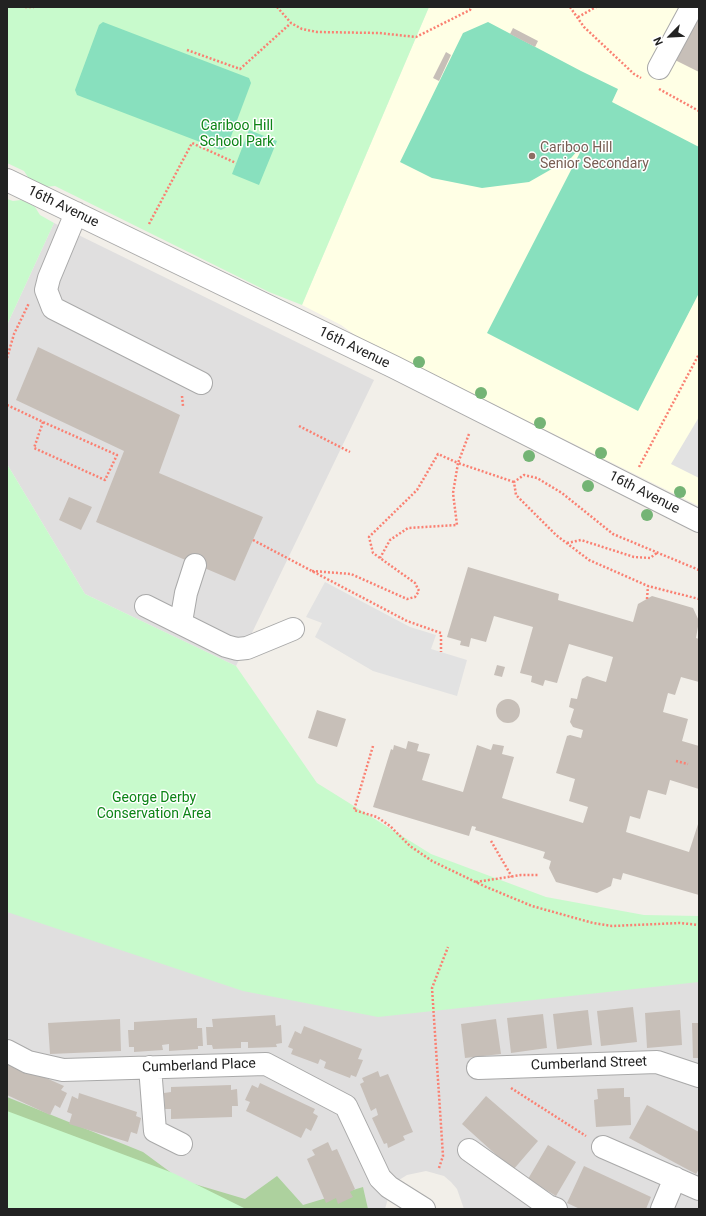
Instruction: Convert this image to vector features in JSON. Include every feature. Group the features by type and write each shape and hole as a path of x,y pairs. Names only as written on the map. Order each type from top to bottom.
{"street":[{"path":"659,68 692,7"},
{"name":"16th Avenue","path":"7,180 394,366 699,521"},
{"path":"76,213 49,278 46,290 53,308 201,382"},
{"path":"181,622 186,593 195,564"},
{"path":"146,606 181,622 226,646 237,649 247,648 293,629"},
{"name":"Cumberland Place","path":"7,1051 28,1062 63,1070 266,1064 346,1106 380,1178 389,1187 424,1209"},
{"name":"Cumberland Street","path":"478,1068 657,1062 699,1076"},
{"path":"150,1067 155,1131 181,1144"},
{"path":"603,1147 699,1189"},
{"path":"469,1150 548,1206 556,1209"},
{"path":"662,1209 675,1178"}],"path":[{"path":"25,7 34,7"},
{"path":"277,7 291,23 302,29 317,32 379,33 416,37 470,10 471,7"},
{"path":"570,7 584,26"},
{"path":"578,17 596,7"},
{"path":"187,50 240,69 291,23"},
{"path":"149,224 192,143 236,163"},
{"path":"7,358 14,334 31,299"},
{"path":"639,467 699,354"},
{"path":"7,406 43,422 117,455 105,480 34,448 43,422"},
{"path":"299,426 350,452"},
{"path":"380,558 390,540 408,528 457,525 453,493 458,463 469,434"},
{"path":"312,571 351,574 407,599 415,597 419,591 415,583 373,553 369,537 417,490 438,454 458,463 514,482"},
{"path":"514,482 524,475 537,478 562,493 612,534 699,570"},
{"path":"514,482 516,495 556,535 589,560 648,586 699,599"},
{"path":"253,540 407,621 441,633 441,652"},
{"path":"566,543 582,540 634,557 650,558 657,553"},
{"path":"647,599 648,586"},
{"path":"373,746 354,810 378,817 390,826 410,846 432,861 476,883 532,906 593,923 612,926 680,923 699,925"},
{"path":"676,761 688,764"},
{"path":"491,841 512,877"},
{"path":"476,883 512,877 538,875"},
{"path":"439,1168 443,1156 432,988 448,947"},
{"path":"504,1084 603,1147"}],"shaded area":[{"name":"Cariboo Hill Senior Secondary","path":"429,7 699,7 699,506 355,335 341,325 302,305"},
{"path":"54,223 374,380 236,666 85,594 7,464 7,325"},
{"path":"699,417 699,478 671,464"},
{"path":"325,582 410,627 436,635 431,649 467,660 457,696 373,671 315,637 322,623 306,617"},
{"path":"7,912 699,982 699,1209 464,1209 457,1189 451,1182 444,1176 426,1171 407,1175 399,1180 391,1188 385,1209 246,1209 7,1111"}],"green space":[{"name":"Cariboo Hill School Park","path":"7,7 429,7 302,305 269,292 55,186 44,187 30,180 24,171 7,163"},
{"path":"103,22 249,78 251,83 227,147 221,150 77,95 75,90 99,25"},
{"path":"488,22 618,89 612,102 699,147 699,293 638,411 487,333 586,141 571,158 529,182 482,188 432,178 400,162 463,33"},
{"path":"249,130 277,141 259,185 232,174"},
{"path":"7,199 13,201 21,200 28,203 35,207 40,215 54,223 7,325"},
{"name":"George Derby Conservation Area","path":"7,464 85,594 236,666 317,783 431,854 546,897 644,915 699,916 699,982 378,1017 243,991 7,912"},
{"path":"7,1097 143,1152 181,1180 245,1199 277,1176 303,1205 363,1187 368,1209 7,1209"},
{"path":"7,1111 173,1173 246,1209 7,1209"}],"building":[{"path":"699,12 699,72 675,60"},
{"path":"513,28 538,41 535,47 510,34"},
{"path":"446,52 451,55 439,81 433,78"},
{"path":"38,347 180,415 159,473 263,517 235,581 96,522 124,451 16,400"},
{"path":"69,497 92,507 81,530 59,520"},
{"path":"468,567 559,594 558,600 633,622 638,604 652,596 693,608 699,621 696,638 699,639 699,682 681,677 675,695 668,693 663,712 688,719 682,741 699,746 699,789 670,780 666,795 648,790 640,819 630,816 626,832 689,852 699,821 699,895 623,873 621,880 613,878 611,886 597,893 556,882 549,868 551,861 543,858 545,852 475,830 476,827 472,826 469,836 373,807 391,749 393,750 394,745 406,749 408,741 419,744 417,751 430,754 422,780 463,792 477,745 491,750 493,744 504,746 502,754 514,757 502,798 583,823 588,807 569,801 575,779 556,773 567,736 570,735 581,738 583,730 573,727 570,722 574,709 569,707 571,698 577,699 582,679 587,676 606,682 613,657 569,644 557,683 545,680 543,686 531,682 532,676 520,673 533,627 494,616 486,642 471,638 469,647 460,645 461,641 447,637"},
{"path":"497,665 505,667 502,677 494,675"},
{"path":"508,699 516,703 520,711 516,719 508,723 500,719 496,711 500,703"},
{"path":"317,710 346,719 337,747 308,738"},
{"path":"633,1007 637,1042 601,1046 597,1011"},
{"path":"588,1010 592,1045 557,1049 553,1014"},
{"path":"680,1010 682,1045 647,1048 645,1013"},
{"path":"543,1014 547,1048 511,1053 507,1018"},
{"path":"275,1015 276,1026 281,1025 282,1043 276,1044 277,1047 248,1048 248,1042 241,1042 241,1048 213,1049 212,1045 207,1045 206,1027 213,1027 212,1019"},
{"path":"197,1018 197,1028 202,1028 203,1046 198,1046 198,1049 169,1051 169,1044 162,1045 163,1050 134,1052 134,1047 129,1047 128,1030 134,1030 134,1022"},
{"path":"120,1019 121,1051 50,1054 48,1023"},
{"path":"496,1019 501,1054 465,1058 461,1024"},
{"path":"692,1023 699,1023 699,1058 693,1058"},
{"path":"304,1026 362,1049 358,1059 363,1060 356,1077 351,1075 350,1078 324,1068 326,1062 320,1059 318,1064 291,1054 293,1049 288,1047 295,1031 301,1034"},
{"path":"8,1061 64,1086 61,1090 67,1093 60,1108 55,1105 50,1115 7,1095"},
{"path":"378,1071 380,1077 388,1074 413,1132 403,1136 405,1140 388,1148 387,1143 384,1144 372,1118 378,1115 376,1108 371,1111 360,1084 364,1082 362,1078"},
{"path":"260,1083 315,1109 313,1113 318,1116 311,1131 306,1128 301,1138 246,1111 250,1102 245,1100 252,1085 258,1088"},
{"path":"231,1085 231,1090 237,1089 238,1106 232,1106 232,1117 171,1119 171,1109 165,1109 164,1093 171,1092 171,1087"},
{"path":"624,1088 624,1097 630,1097 631,1125 596,1127 594,1100 598,1099 597,1089"},
{"path":"79,1093 137,1112 136,1116 141,1118 137,1134 131,1132 128,1142 69,1124 72,1114 67,1112 72,1096 78,1099"},
{"path":"486,1096 538,1141 513,1170 462,1124"},
{"path":"647,1105 699,1132 699,1169 696,1174 629,1138"},
{"path":"328,1142 332,1151 337,1149 355,1189 350,1192 353,1197 338,1204 336,1198 326,1203 307,1159 315,1155 312,1150"},
{"path":"548,1145 576,1162 556,1196 528,1179"},
{"path":"584,1166 651,1197 646,1209 580,1209 567,1203"}],"place":[{"name":"Cariboo Hill Senior Secondary","path":"532,156"}]}
